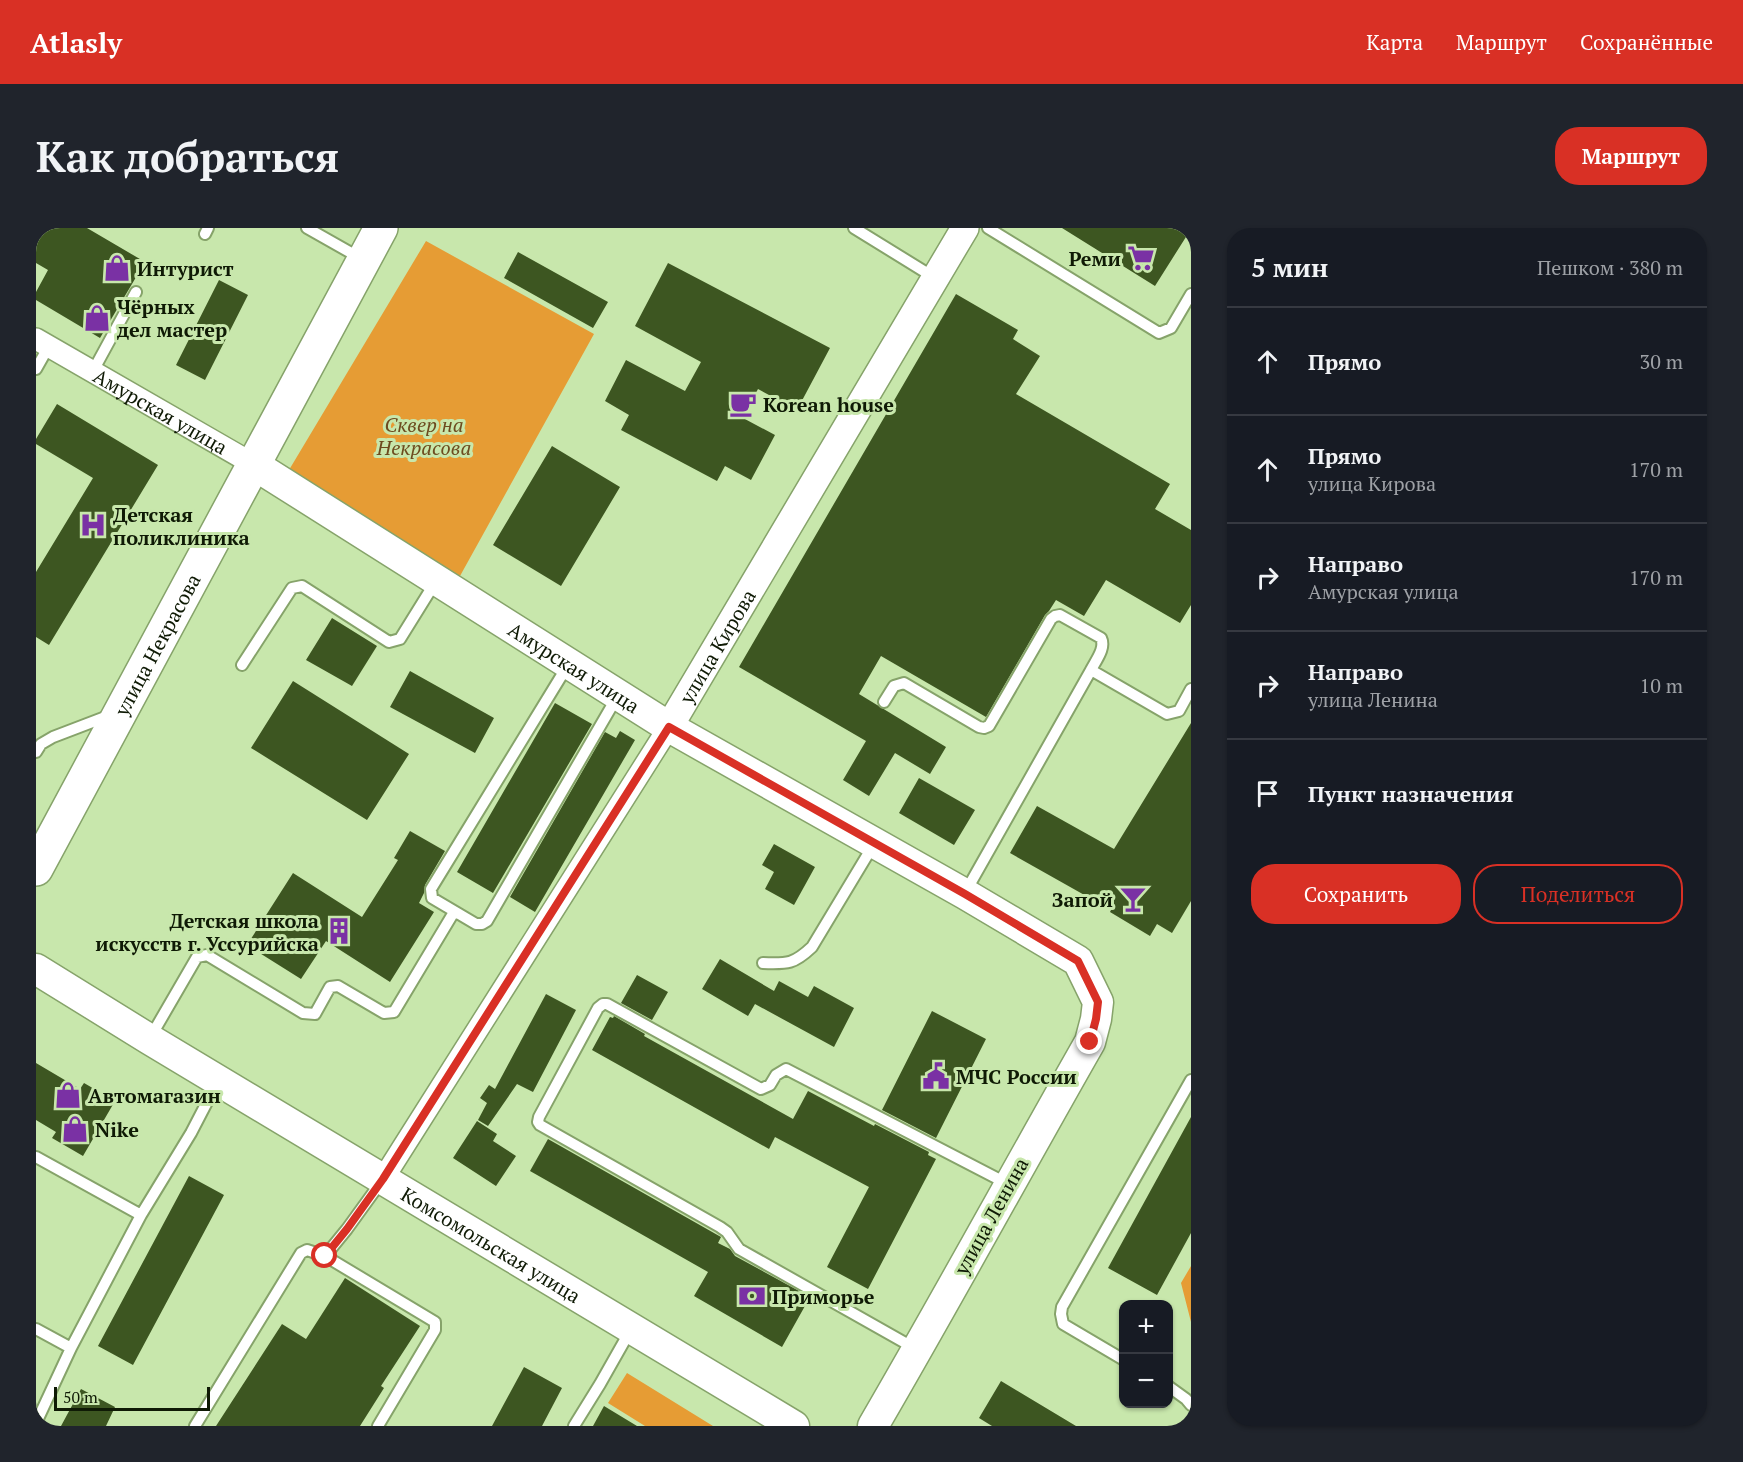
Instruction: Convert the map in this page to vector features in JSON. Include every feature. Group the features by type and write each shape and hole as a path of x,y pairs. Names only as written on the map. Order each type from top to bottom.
{"main road":[{"name":"улица Некрасова","path":"36,869 381,228"},
{"name":"Амурская улица","path":"253,464 669,727 965,894 1078,961 1098,1002"},
{"name":"Комсомольская улица","path":"36,969 794,1426"},
{"name":"улица Ленина","path":"873,1426 1090,1042 1098,1002"}],"street":[{"name":"улица Кирова","path":"383,1179 669,727 965,228"},
{"name":"Амурская улица","path":"43,342 253,464"}],"lane":[{"path":"307,228 363,260"},
{"path":"854,228 935,278"},
{"path":"988,228 1159,333 1171,328 1191,294"},
{"path":"93,371 136,292"},
{"path":"36,369 43,342"},
{"path":"242,665 292,588 302,586 389,642 400,639 436,581"},
{"path":"884,702 894,686 904,684 984,728 989,726 1051,619 1055,616 1060,615 1101,638 1103,642 1091,670 965,894"},
{"path":"569,664 431,889 432,898 454,912 476,924 487,921 618,694"},
{"path":"1091,670 1167,714 1179,711 1191,689"},
{"path":"36,752 41,744 52,737 120,712"},
{"path":"764,963 786,964 800,959 812,947 874,844"},
{"path":"149,1039 197,957 207,956 303,1013 315,1014 330,987 338,986 384,1013 394,1012 454,912"},
{"path":"917,1350 739,1249 728,1232 720,1227 540,1125 539,1117 598,1008 607,1004 761,1089 770,1085 782,1069 786,1069 1009,1184"},
{"path":"1119,1357 1062,1324 1062,1307 1191,1080"},
{"path":"36,1423 71,1348 141,1215 191,1133 219,1081"},
{"path":"36,1157 141,1215"},
{"path":"325,1256 383,1179"},
{"path":"195,1426 301,1253 307,1250 325,1256 435,1322 435,1330 378,1426"},
{"path":"574,1426 632,1328"},
{"path":"36,1329 71,1348"},
{"path":"1173,1390 1191,1405"}],"green space":[{"name":"Сквер на Некрасова","path":"426,241 594,334 460,576 289,470"},
{"path":"1191,1266 1191,1322 1181,1283"},
{"path":"627,1373 713,1426 645,1426 608,1403"}],"building":[{"path":"36,228 87,228 145,262 100,338 36,300 36,292 48,270 36,263"},
{"name":"Реми","path":"1062,228 1191,228 1191,229 1155,286"},
{"path":"518,252 608,302 593,328 504,278"},
{"path":"668,263 830,348 797,410 758,389 743,418 775,435 751,480 725,466 717,481 621,430 629,415 605,401 626,360 685,391 701,362 635,326"},
{"path":"219,280 248,295 205,380 176,365"},
{"path":"956,294 1018,330 1013,339 1040,356 1016,394 1170,484 1155,509 1191,530 1191,605 1180,623 1106,580 1084,616 1056,600 986,717 881,656 859,694 946,747 930,774 895,753 869,796 843,780 866,741 739,667"},
{"name":"Детская поликлиника","path":"57,404 158,465 49,645 36,637 36,572 93,478 36,444 36,439"},
{"path":"552,446 620,487 561,586 493,545"},
{"path":"332,618 377,646 352,686 306,660"},
{"path":"410,671 494,718 475,753 390,707"},
{"path":"293,681 409,754 367,820 251,748"},
{"path":"555,703 592,724 493,893 457,872"},
{"path":"1191,723 1191,901 1172,933 1157,924 1150,936 1110,912 1111,910 1010,853 1037,806 1114,849"},
{"path":"620,731 635,740 535,912 510,897 605,732 616,738"},
{"path":"919,778 975,810 954,845 899,813"},
{"name":"Детская школа искусств г. Уссурийска","path":"410,831 445,851 425,885 419,903 434,912 390,982 326,941 301,979 247,945 293,873 362,917 398,860 394,858"},
{"path":"774,844 815,867 794,905 765,889 774,872 762,865"},
{"path":"720,959 774,991 779,981 808,997 814,986 854,1008 834,1047 755,1004 748,1016 702,989"},
{"path":"637,975 668,992 652,1020 621,1003"},
{"path":"546,994 576,1010 533,1092 517,1084 488,1126 478,1120 487,1103 480,1098 489,1085 495,1089"},
{"path":"932,1011 986,1039 936,1138 882,1110"},
{"path":"614,1016 645,1034 644,1036 793,1119 808,1091 929,1152 928,1155 936,1159 868,1289 827,1267 869,1187 775,1137 769,1149 592,1050 610,1017"},
{"path":"36,1063 80,1089 84,1083 115,1101 83,1156 52,1138 56,1132 36,1120"},
{"path":"1191,1117 1191,1233 1157,1295 1108,1268"},
{"path":"477,1121 497,1134 493,1141 516,1156 496,1186 453,1158"},
{"path":"548,1139 721,1237 718,1243 730,1249 735,1256 810,1297 782,1347 694,1296 708,1272 530,1171"},
{"path":"189,1176 224,1195 133,1365 98,1346"},
{"path":"345,1278 420,1326 381,1386 384,1388 360,1426 216,1426 282,1324 306,1339"},
{"path":"524,1367 562,1388 542,1426 492,1426"},
{"path":"1001,1381 1076,1426 992,1426 979,1418"},
{"path":"81,1389 115,1407 106,1426 61,1426"},
{"path":"604,1406 637,1426 593,1426"}],"place":[{"name":"Реми","path":"1141,258"},
{"name":"Интурист","path":"117,268"},
{"name":"Чёрных дел мастер","path":"97,318"},
{"name":"Korean house","path":"743,404"},
{"name":"Детская поликлиника","path":"93,525"},
{"name":"Запой","path":"1133,899"},
{"name":"Детская школа искусств г. Уссурийска","path":"339,931"},
{"name":"МЧС России","path":"936,1076"},
{"name":"Автомагазин","path":"68,1095"},
{"name":"Nike","path":"75,1129"},
{"name":"Приморье","path":"752,1296"}],"route":[{"path":"325,1256 383,1179 669,727 965,894 1078,961 1098,1002 1090,1042"}]}
